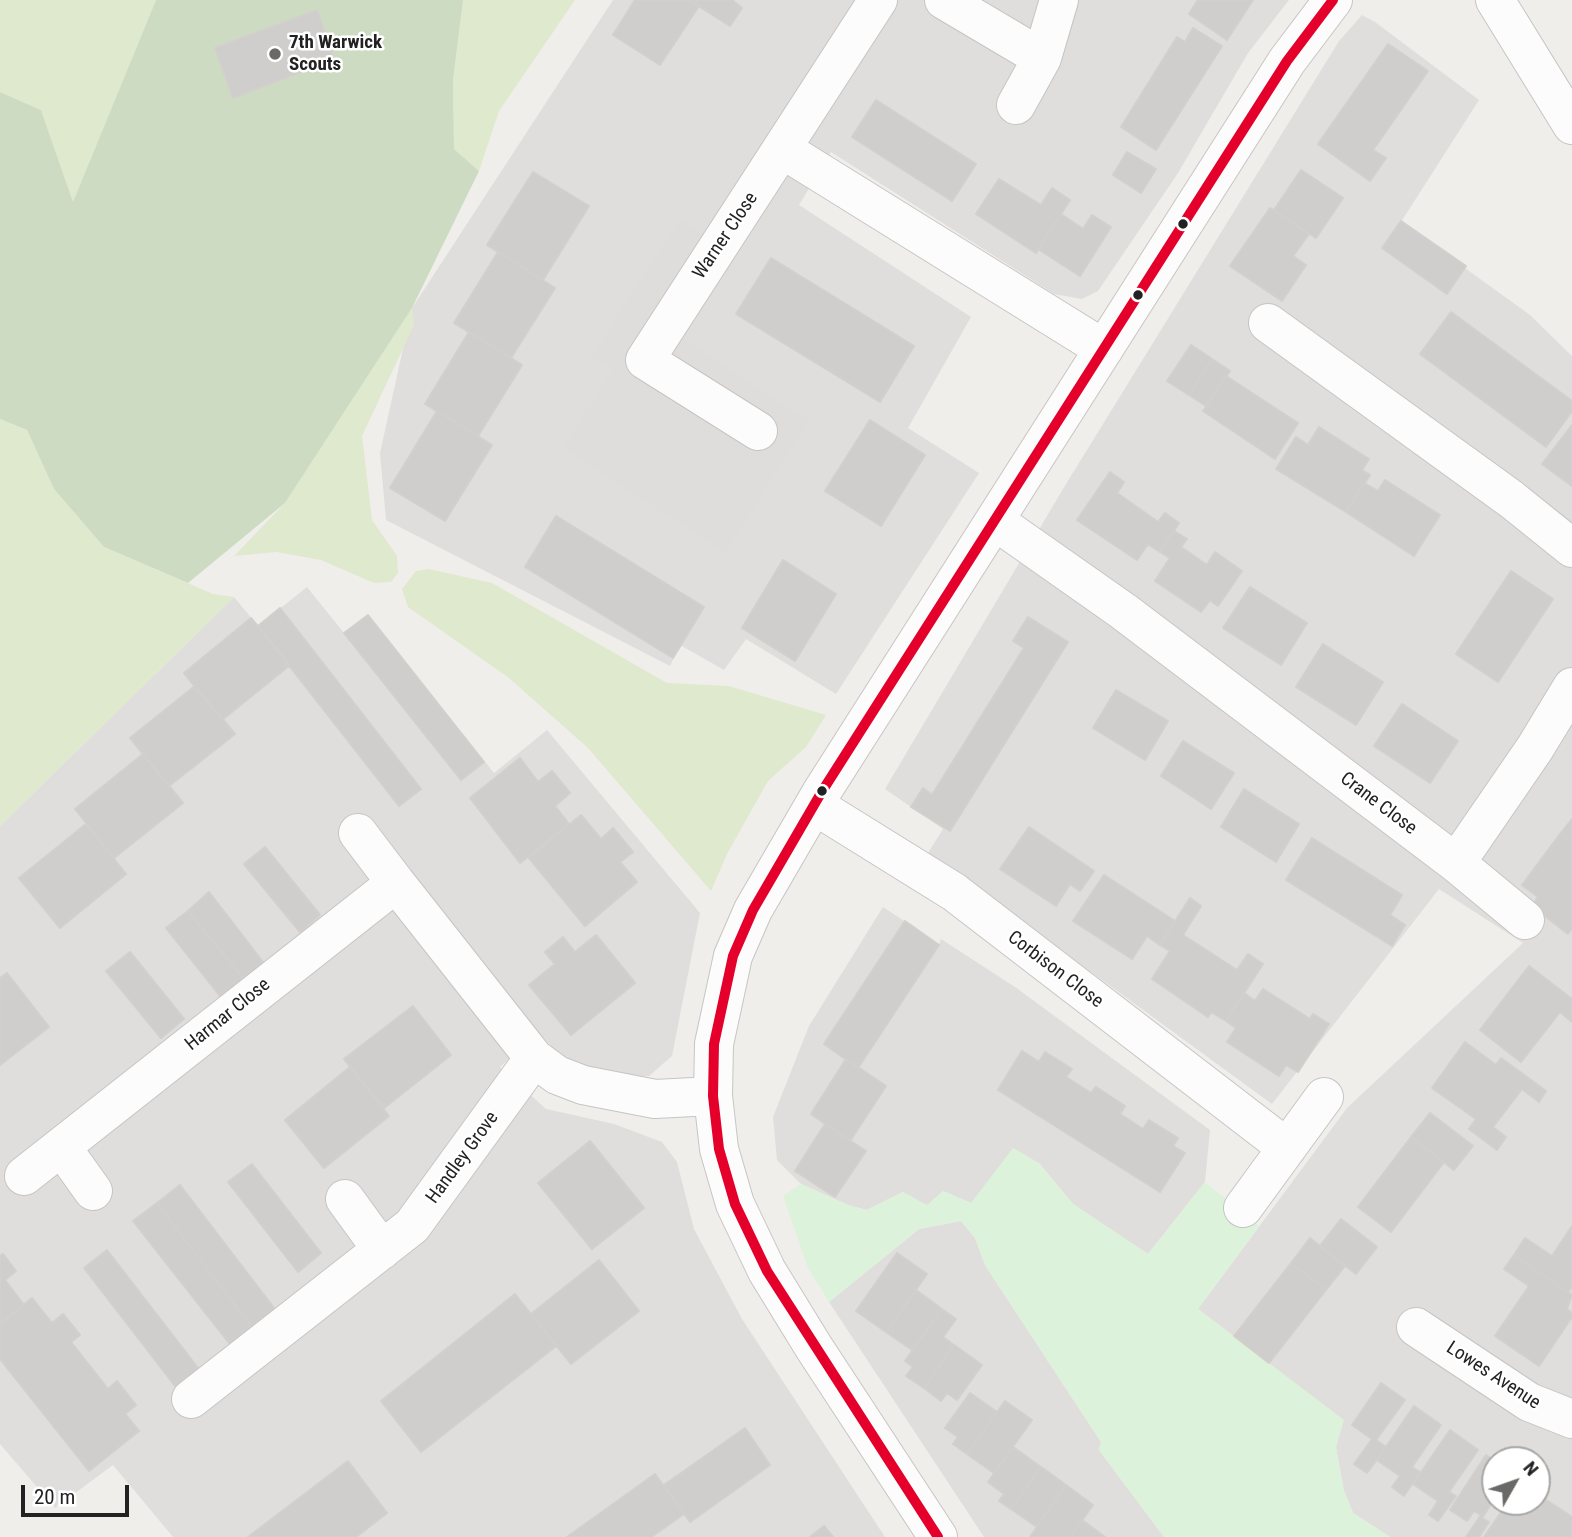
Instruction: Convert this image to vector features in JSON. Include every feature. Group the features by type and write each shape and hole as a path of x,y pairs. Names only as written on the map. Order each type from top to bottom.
{"street":[{"name":"Warner Close","path":"758,431 645,360 878,0"},
{"path":"944,0 1042,58"},
{"path":"1016,105 1042,58 1059,0"},
{"path":"939,1537 767,1271 735,1204 719,1149 713,1096 714,1044 733,956 753,910 814,805 1287,61 1333,0"},
{"path":"1495,0 1572,125"},
{"path":"782,149 1104,349"},
{"path":"1268,323 1500,491 1572,548"},
{"name":"Crane Close","path":"995,522 1123,611 1456,863 1525,920"},
{"path":"1456,863 1535,748 1572,687"},
{"name":"Corbison Close","path":"814,805 954,892 1287,1147"},
{"path":"358,833 534,1058 557,1075 583,1085 655,1100 713,1096"},
{"name":"Harmar Close","path":"24,1176 63,1149 396,883"},
{"name":"Handley Grove","path":"191,1399 412,1226 534,1058"},
{"path":"1243,1208 1324,1097"},
{"path":"63,1149 93,1191"},
{"path":"345,1199 382,1250"},
{"name":"Lowes Avenue","path":"1416,1327 1528,1402 1572,1419"}],"shaded area":[{"path":"613,0 1289,0 1248,53 1178,173 1098,291 1082,299 1054,294 831,152 799,205 971,317 908,428 979,473 836,694 746,639 724,670 680,645 670,666 386,520 380,453 412,308"},
{"path":"1362,15 1479,100 1401,222 1530,315 1572,356 1572,1537 1390,1537 1353,1513 1344,1491 1336,1448 1269,1363 1198,1309 1347,1108 1523,943 1439,889 1272,1104 928,853 943,829 885,789 1066,484 1339,41"},
{"path":"680,219 709,238 655,321 809,421 725,552 563,448 613,370 592,356"},
{"path":"307,587 344,633 368,615 494,773 547,730 700,913 672,1056 649,1076 618,1078 559,1055 539,1033 500,1067 546,1109 614,1124 662,1142 677,1162 694,1229 742,1319 885,1537 173,1537 113,1465 55,1508 0,1444 0,826 234,597 258,626"},
{"path":"883,907 939,944 941,939 1015,987 1210,1130 1205,1182 1148,1254 1073,1204 1039,1163 971,1203 943,1191 927,1206 903,1192 867,1210 848,1205 801,1184 777,1160 773,1117 809,1026"},
{"path":"961,1221 975,1238 985,1265 1101,1442 1099,1450 1164,1537 984,1537 829,1302 919,1229"}],"green space":[{"path":"0,0 156,0 73,203 41,110 0,92"},
{"path":"156,0 463,0 453,80 454,149 479,171 412,308 285,503 188,583 104,547 54,489 27,430 0,419 0,92 41,110 73,202"},
{"path":"463,0 575,0 499,111 479,171 454,149 453,80"},
{"path":"412,308 414,325 362,436 372,520 397,556 398,573 391,582 374,583 321,560 276,552 234,556 285,503"},
{"path":"0,419 27,430 54,489 104,547 213,594 234,597 0,826"},
{"path":"429,569 492,583 667,683 729,686 826,715 806,747 768,781 727,854 711,891 588,748 509,678 408,607 402,589 416,571"},
{"path":"1013,1148 1039,1163 1073,1204 1148,1254 1205,1182 1259,1226 1198,1309 1344,1420 1336,1448 1344,1491 1353,1513 1390,1537 1164,1537 1099,1450 1101,1442 985,1265 975,1238 961,1221 919,1229 829,1302 808,1268 783,1196 801,1184 866,1210 903,1192 927,1205 943,1191 971,1203"}],"building":[{"path":"635,0 689,0 699,6 660,65 613,35"},
{"path":"689,0 732,0 742,8 730,26"},
{"path":"1198,0 1253,0 1227,40 1189,14"},
{"name":"7th Warwick Scouts","path":"317,10 334,59 233,98 215,48"},
{"path":"1193,28 1222,46 1156,150 1121,127 1177,37 1185,42"},
{"path":"1388,44 1428,71 1373,150 1386,158 1370,181 1318,144"},
{"path":"876,100 976,164 952,201 852,137"},
{"path":"1127,152 1156,169 1141,193 1113,175"},
{"path":"1301,170 1343,198 1316,238 1274,210"},
{"path":"533,172 589,206 543,280 487,245"},
{"path":"999,179 1041,205 1052,188 1070,200 1036,253 976,214"},
{"path":"1270,208 1309,234 1293,256 1306,265 1282,301 1230,266"},
{"path":"1061,214 1083,229 1092,215 1111,227 1080,276 1038,249"},
{"path":"1401,221 1466,266 1447,294 1382,248"},
{"path":"498,252 555,288 511,358 454,323"},
{"path":"771,258 914,346 880,402 736,314"},
{"path":"1451,312 1572,401 1572,411 1546,447 1420,354"},
{"path":"469,332 522,365 478,436 425,404"},
{"path":"1191,345 1212,359 1189,395 1167,381"},
{"path":"1212,359 1230,371 1206,406 1189,395"},
{"path":"1226,376 1298,423 1275,459 1203,411"},
{"path":"437,411 492,445 445,521 390,488"},
{"path":"870,420 925,455 881,526 825,491"},
{"path":"1572,425 1572,486 1542,464"},
{"path":"1319,427 1369,459 1362,470 1370,475 1346,512 1276,469 1296,437 1308,445"},
{"path":"1110,472 1124,482 1117,493 1158,522 1165,513 1179,523 1160,552 1148,544 1137,560 1077,520"},
{"path":"1385,480 1440,515 1414,556 1346,512 1364,483 1378,491"},
{"path":"556,516 704,607 673,658 525,567"},
{"path":"1174,531 1187,539 1181,547 1207,565 1215,552 1242,571 1218,606 1210,600 1201,612 1155,581 1170,558 1160,552"},
{"path":"783,560 836,594 795,661 742,628"},
{"path":"1511,571 1553,599 1498,682 1456,654"},
{"path":"1250,587 1307,623 1281,665 1223,628"},
{"path":"280,608 421,789 399,806 258,626"},
{"path":"368,615 484,762 461,780 344,633"},
{"path":"1028,617 1068,642 950,831 911,807 923,788 932,795 1024,648 1013,641"},
{"path":"251,618 290,665 222,720 184,673"},
{"path":"1323,644 1383,682 1356,725 1296,687"},
{"path":"195,686 235,734 169,786 130,738"},
{"path":"1116,690 1168,721 1145,760 1093,728"},
{"path":"1402,704 1458,741 1430,783 1374,746"},
{"path":"1183,741 1234,773 1211,809 1161,776"},
{"path":"143,754 183,803 114,858 75,809"},
{"path":"520,758 538,782 552,771 570,793 555,806 569,824 520,863 470,798"},
{"path":"1244,789 1299,824 1276,862 1221,827"},
{"path":"581,815 601,839 613,828 633,852 620,862 637,882 585,926 529,858"},
{"path":"1572,819 1572,843 1560,834"},
{"path":"86,824 126,874 60,928 19,878"},
{"path":"1029,827 1094,871 1080,891 1070,884 1056,906 1000,869"},
{"path":"1560,834 1572,843 1572,928 1568,934 1532,906 1538,897 1522,885"},
{"path":"1312,838 1402,895 1390,915 1405,925 1392,946 1286,880"},
{"path":"265,847 320,915 300,932 244,864"},
{"path":"1104,875 1175,921 1160,945 1147,936 1132,959 1073,921"},
{"path":"209,892 263,962 243,978 188,911"},
{"path":"1190,898 1201,906 1183,935 1237,970 1248,954 1263,964 1226,1021 1211,1012 1208,1017 1152,979 1170,951 1160,945"},
{"path":"188,911 243,978 220,996 166,928"},
{"path":"905,921 939,945 858,1068 824,1044"},
{"path":"596,935 635,983 571,1035 529,985 555,964 545,952 563,937 575,952"},
{"path":"130,952 184,1019 161,1038 106,971"},
{"path":"1529,966 1572,999 1572,1022 1560,1012 1521,1062 1480,1030"},
{"path":"7,973 49,1027 0,1065 0,978"},
{"path":"1263,989 1310,1019 1313,1014 1329,1024 1298,1072 1286,1065 1279,1076 1227,1042 1236,1028 1226,1021 1244,993 1255,1001"},
{"path":"413,1006 451,1055 384,1108 344,1059"},
{"path":"1465,1042 1496,1065 1501,1058 1546,1091 1539,1102 1522,1089 1493,1127 1506,1137 1497,1150 1469,1129 1476,1119 1432,1088"},
{"path":"1022,1051 1039,1062 1045,1052 1072,1069 1066,1077 1091,1093 1096,1087 1125,1106 1120,1114 1143,1129 1149,1120 1178,1138 1173,1146 1185,1153 1160,1192 998,1090"},
{"path":"846,1059 886,1086 850,1141 811,1114"},
{"path":"350,1067 389,1116 324,1168 285,1120"},
{"path":"1430,1113 1473,1146 1454,1170 1411,1137"},
{"path":"825,1124 866,1151 835,1197 795,1171"},
{"path":"1411,1137 1444,1162 1391,1232 1358,1207"},
{"path":"590,1141 644,1208 592,1249 538,1183"},
{"path":"252,1164 321,1253 298,1272 228,1182"},
{"path":"180,1185 274,1308 251,1326 157,1203"},
{"path":"157,1203 251,1326 229,1343 133,1221"},
{"path":"1341,1219 1377,1247 1356,1274 1320,1246"},
{"path":"1572,1226 1572,1287 1568,1292 1514,1255 1525,1238 1552,1256"},
{"path":"1310,1238 1345,1266 1326,1290 1291,1263"},
{"path":"107,1250 198,1368 175,1386 84,1268"},
{"path":"897,1253 927,1274 886,1332 856,1311"},
{"path":"3,1254 16,1271 5,1280 24,1305 0,1324 0,1256"},
{"path":"1514,1255 1572,1295 1567,1309 1572,1313 1572,1317 1539,1366 1495,1336 1529,1286 1504,1269"},
{"path":"599,1260 639,1311 571,1364 531,1314"},
{"path":"1291,1263 1326,1290 1269,1363 1234,1336"},
{"path":"916,1290 942,1309 912,1350 886,1332"},
{"path":"515,1294 556,1346 421,1452 381,1401"},
{"path":"32,1298 52,1323 63,1314 80,1335 71,1342 108,1389 117,1381 136,1405 125,1414 139,1431 89,1471 0,1359 0,1324"},
{"path":"942,1309 956,1319 943,1337 954,1345 924,1388 906,1376 913,1367 905,1361"},
{"path":"954,1345 982,1365 957,1400 947,1393 941,1401 924,1388"},
{"path":"1381,1383 1405,1400 1376,1440 1386,1447 1367,1473 1354,1464 1372,1439 1352,1425"},
{"path":"970,1393 997,1412 967,1454 953,1444 958,1437 945,1428"},
{"path":"1005,1401 1032,1420 994,1473 967,1454"},
{"path":"1414,1406 1441,1425 1412,1467 1420,1472 1404,1496 1392,1487 1400,1476 1377,1460"},
{"path":"745,1428 770,1465 690,1522 664,1485"},
{"path":"1450,1430 1478,1450 1449,1492 1456,1496 1438,1521 1429,1515 1438,1501 1413,1484"},
{"path":"1013,1447 1041,1467 1011,1509 999,1501 1004,1494 988,1482"},
{"path":"348,1461 387,1513 356,1537 248,1537"},
{"path":"1481,1463 1481,1515 1474,1511 1467,1521 1450,1510"},
{"path":"1041,1467 1066,1485 1037,1527 1011,1509"},
{"path":"655,1474 684,1514 651,1537 567,1537"},
{"path":"1066,1485 1093,1505 1070,1537 1030,1537"},
{"path":"1551,1503 1572,1517 1572,1537 1484,1537 1498,1516 1551,1516"},
{"path":"1481,1515 1489,1522 1479,1537 1466,1537"},
{"path":"1082,1520 1105,1537 1070,1537"},
{"path":"824,1526 833,1537 810,1537"}],"transit line":[{"path":"938,1537 767,1271 735,1204 719,1149 713,1096 714,1044 733,956 753,910 821,793 1287,61 1333,0"}],"place":[{"name":"7th Warwick Scouts","path":"275,54"}]}
